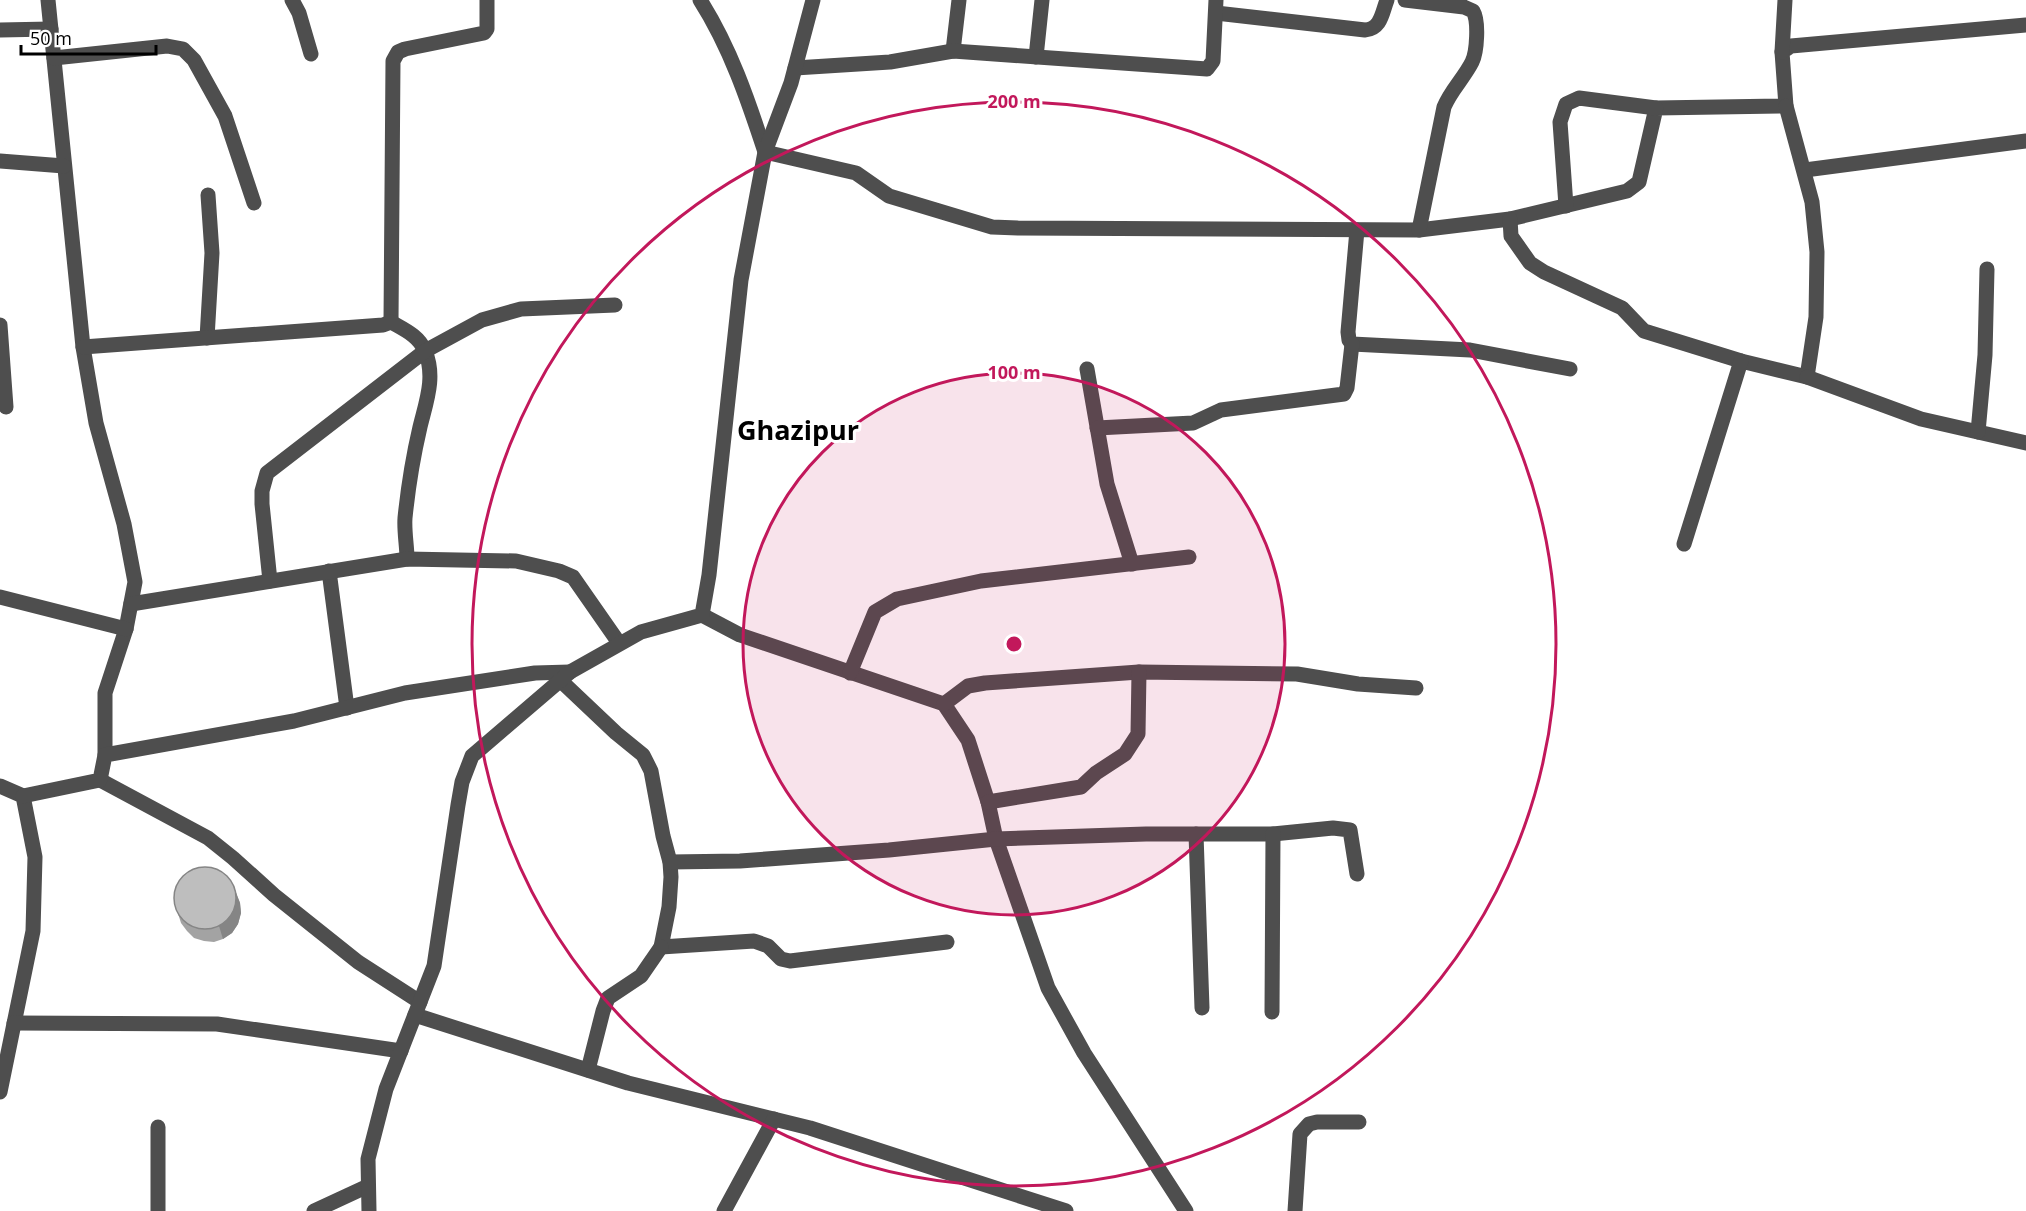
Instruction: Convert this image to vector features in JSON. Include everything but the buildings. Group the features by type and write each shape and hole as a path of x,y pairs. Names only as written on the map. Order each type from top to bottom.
{"street":[{"path":"48,0 83,347 96,423 124,524 135,582 126,629 105,693 105,755 100,780"},
{"path":"292,0 299,13 311,54"},
{"path":"391,322 393,61 398,52 405,49 484,33 487,29 487,0"},
{"path":"700,0 715,24 747,98 765,153"},
{"path":"702,615 709,574 741,280 765,153 795,68 813,0"},
{"path":"953,51 959,0"},
{"path":"1036,57 1042,0"},
{"path":"795,68 890,62 953,51 1207,69 1213,61 1216,6 1365,30 1377,26 1387,0"},
{"path":"1405,0 1464,7 1473,11 1477,27 1473,61 1444,106 1419,230"},
{"path":"1785,0 1782,52 1786,106 1812,202 1817,252 1816,317 1807,378"},
{"path":"1782,52 1791,46 2026,25"},
{"path":"0,30 51,29"},
{"path":"54,58 167,46 183,49 194,60 225,116 254,203"},
{"path":"1566,206 1560,122 1566,104 1579,98 1656,108 1786,106"},
{"path":"765,153 856,173 889,196 992,227 1419,230 1510,219 1627,191 1639,183 1656,108"},
{"path":"1805,170 2026,141"},
{"path":"0,161 64,166"},
{"path":"207,338 212,253 208,195"},
{"path":"1510,219 1511,237 1530,263 1544,272 1622,308 1644,331 1741,361 1807,378 1921,419 2026,443"},
{"path":"1097,428 1193,423 1221,410 1344,394 1347,388 1352,344 1348,332 1357,230"},
{"path":"1978,432 1985,355 1987,269"},
{"path":"270,581 262,504 262,491 267,473 425,351 482,320 521,309 615,305"},
{"path":"83,347 382,325 391,322 415,336 425,351 430,378 429,397 420,428 405,521 406,559"},
{"path":"0,326 6,407"},
{"path":"1352,344 1470,350 1570,369"},
{"path":"1684,544 1741,361"},
{"path":"1087,369 1107,484 1132,564"},
{"path":"850,673 875,612 897,599 981,581 1190,557"},
{"path":"131,604 406,559 516,561 559,570 573,577 619,643"},
{"path":"329,571 347,708"},
{"path":"0,597 126,629"},
{"path":"369,1211 368,1159 374,1131 386,1089 434,966 462,782 472,756 565,676 641,632 702,615 740,635 944,704 968,740 988,802 996,839 1048,988 1084,1053 1186,1211"},
{"path":"944,704 968,686 985,683 1139,672 1297,674 1358,684 1416,688"},
{"path":"988,802 1081,787 1096,773 1125,754 1138,734 1139,672"},
{"path":"105,755 294,721 405,693 534,673 565,676 616,733 643,755 651,771 671,877 669,907 662,947 641,976 608,998 588,1070"},
{"path":"0,786 23,796 100,780 208,838 274,895 418,1008 628,1083 810,1128 1066,1211"},
{"path":"0,1092 8,1031 33,931 35,857 23,796"},
{"path":"670,862 740,861 996,839 1273,834 1333,828 1350,830 1357,874"},
{"path":"1196,834 1202,1008"},
{"path":"1272,1012 1273,834"},
{"path":"662,947 754,940 768,946 781,959 790,961 947,942"},
{"path":"8,1031 217,1024 401,1051"},
{"path":"724,1211 774,1119"},
{"path":"1295,1211 1300,1134 1309,1124 1317,1122 1359,1122"},
{"path":"158,1127 158,1211"},
{"path":"314,1211 369,1186"}],"district":[{"name":"Ghazipur","path":"798,429"}]}
